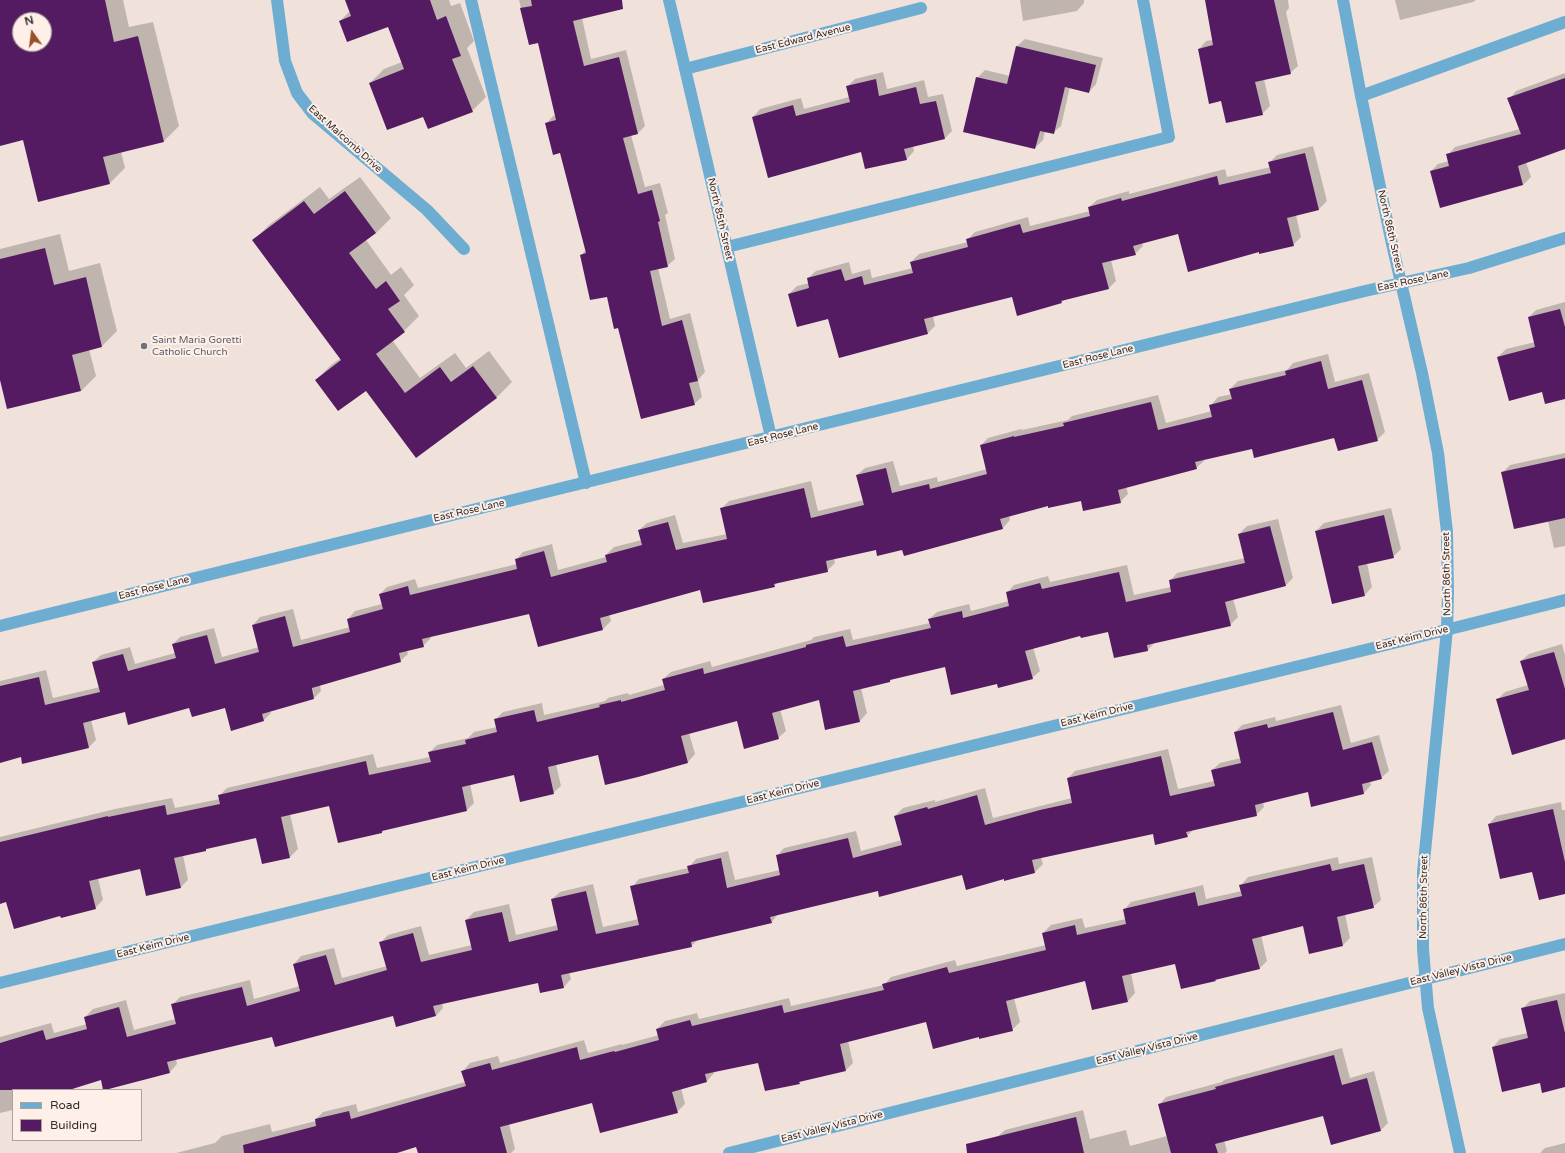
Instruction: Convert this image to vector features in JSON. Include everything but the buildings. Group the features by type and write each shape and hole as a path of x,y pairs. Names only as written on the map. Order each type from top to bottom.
{"street":[{"name":"East Malcomb Drive","path":"277,0 285,61 297,93 313,114 427,210 464,249"},
{"path":"471,0 586,483"},
{"name":"North 85th Street","path":"669,0 771,438"},
{"path":"727,247 1169,137 1143,0"},
{"name":"North 86th Street","path":"1342,0 1361,96 1422,373 1438,453 1447,532 1447,630 1423,872 1423,949 1428,1008 1432,1032 1460,1153"},
{"name":"East Edward Avenue","path":"686,69 922,8"},
{"path":"1361,96 1565,22"},
{"name":"East Rose Lane","path":"0,626 277,557 771,438 1402,283 1469,268 1565,238"},
{"name":"East Keim Drive","path":"0,983 1565,600"},
{"name":"East Valley Vista Drive","path":"728,1153 1565,944"}],"place":[{"name":"Saint Maria Goretti Catholic Church","path":"144,346"}]}
